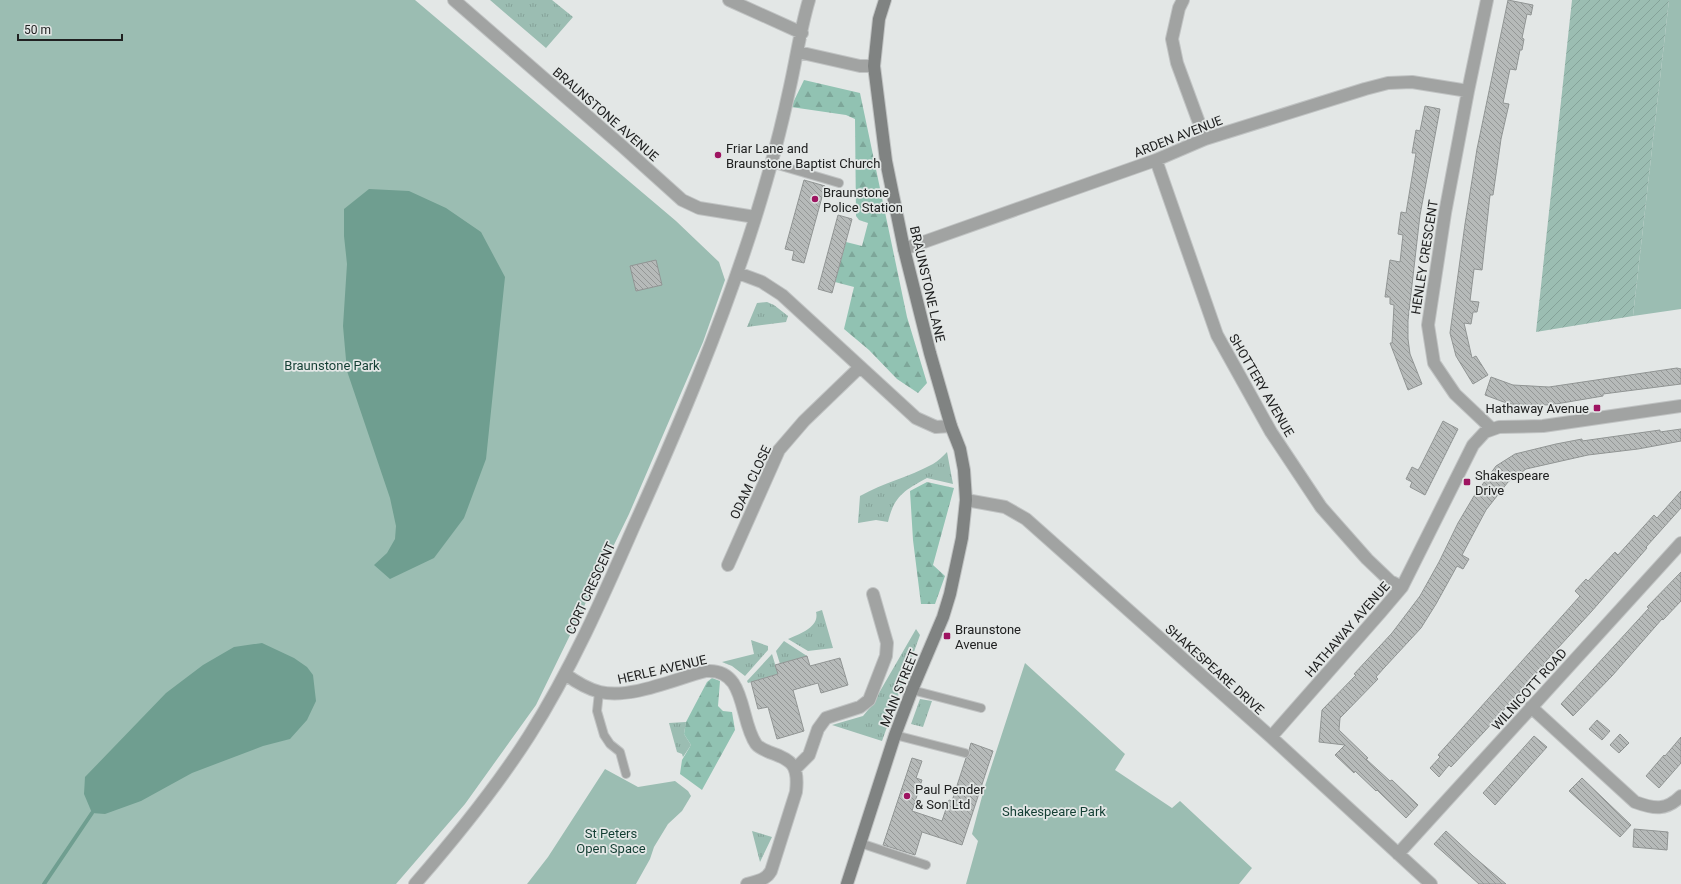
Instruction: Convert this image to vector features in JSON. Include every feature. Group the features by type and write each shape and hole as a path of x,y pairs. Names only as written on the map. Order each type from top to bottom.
{"street":[{"name":"BRAUNSTONE AVENUE","path":"454,0 682,200 700,208 755,217"},
{"path":"730,0 802,33"},
{"name":"CORT CRESCENT","path":"415,884 488,796 530,735 565,674 606,590 661,466 709,349 738,273 785,112 809,0"},
{"name":"BRAUNSTONE LANE","path":"885,0 879,19 874,66 886,161 904,249 930,353 951,426 960,449 964,470 966,500"},
{"path":"1184,0 1179,8 1172,39 1177,63 1205,139"},
{"name":"HENLEY CRESCENT","path":"1488,0 1468,91 1445,213 1428,325 1434,363 1455,394 1492,429"},
{"path":"798,52 860,66 874,66"},
{"name":"ARDEN AVENUE","path":"904,249 1156,160 1205,139 1388,83 1412,82 1468,91"},
{"name":"SHOTTERY AVENUE","path":"1156,160 1217,335 1271,432 1321,507 1371,563 1390,581 1402,587"},
{"path":"738,273 762,282 782,294 916,418 936,427 951,426"},
{"name":"ODAM CLOSE","path":"728,565 779,450 799,426 860,367"},
{"path":"1492,429 1508,426 1542,426 1681,406"},
{"name":"HATHAWAY AVENUE","path":"1271,737 1402,587 1473,445 1485,432 1492,429"},
{"name":"MAIN STREET","path":"847,884 895,735 912,690 943,617 950,594 962,538 966,500"},
{"name":"SHAKESPEARE DRIVE","path":"966,500 1005,507 1026,519 1271,737 1431,884"},
{"name":"WILNICOTT ROAD","path":"1398,854 1681,543"},
{"path":"747,884 763,880 768,876 771,870 796,792 798,779 795,769 809,755 818,729 826,718 860,707 869,700 886,656 886,643 873,594"},
{"name":"HERLE AVENUE","path":"565,674 582,686 599,692 617,694 644,689 714,670 728,677 737,688 750,734 758,746 790,761 795,769"},
{"path":"1531,707 1635,802 1651,808 1661,807 1671,805 1681,796"}],"lane":[{"path":"771,163 839,183"},
{"path":"912,690 981,708"},
{"path":"599,692 597,711 604,736 610,744 620,752 626,774"},
{"path":"895,735 965,753"},
{"path":"860,844 926,865"}],"green space":[{"name":"Braunstone Park","path":"0,0 415,0 676,221 719,262 725,280 703,342 629,514 536,705 465,804 396,884 0,884"},
{"path":"490,0 552,0 573,17 546,48"},
{"path":"1572,0 1669,0 1633,316 1536,332"},
{"path":"1669,0 1681,0 1681,309 1633,316"},
{"path":"804,80 860,93 907,317 927,383 918,393 897,379 869,350 844,329 854,287 835,282 846,242 862,246 868,223 859,220 856,216 855,119 846,115 791,107"},
{"path":"767,302 774,305 788,316 786,322 747,327 757,303"},
{"path":"947,452 953,484 927,478 912,486 897,500 890,513 888,522 876,520 858,523 860,496 933,464"},
{"path":"927,482 954,488 933,565 945,576 935,604 921,604 913,540 910,491"},
{"path":"822,610 833,648 808,651 788,639 812,626 815,622 816,612"},
{"path":"916,629 920,635 882,741 832,725 863,716 872,705"},
{"path":"751,640 768,646 768,650 745,676 732,666 722,662 754,654"},
{"path":"784,641 807,656 780,664 776,651"},
{"path":"772,654 778,674 748,683 747,681"},
{"name":"Shakespeare Park","path":"1025,663 1125,754 1115,770 1172,808 1180,801 1252,868 1239,884 966,884 978,841 972,834 984,789"},
{"path":"712,678 720,681 718,706 723,711 732,712 735,730 702,790 680,774 682,760 691,745 684,734 686,722 707,682"},
{"path":"920,699 932,701 923,727 911,724"},
{"path":"686,722 684,734 691,745 683,757 682,754 677,752 669,723"},
{"name":"St Peters Open Space","path":"605,769 638,787 675,781 688,791 691,796 682,811 668,824 654,847 650,859 636,884 527,884 548,857"},
{"path":"752,831 772,837 760,862"}],"shaded area":[{"path":"369,189 409,191 446,208 481,232 505,277 486,459 464,518 434,558 390,579 374,565 387,553 395,539 396,526 390,498 347,371 343,326 347,264 344,236 344,209"},
{"path":"262,643 294,658 307,667 313,675 316,701 307,720 290,739 263,746 192,773 141,801 105,814 92,813 84,794 85,777 166,693 203,665 234,647"}],"building":[{"path":"1508,0 1533,5 1531,15 1527,14 1522,38 1524,39 1522,50 1520,50 1516,70 1510,69 1503,103 1509,104 1501,139 1493,195 1490,195 1482,270 1474,269 1470,301 1479,302 1477,312 1473,312 1471,324 1464,323 1472,358 1476,356 1488,375 1473,384 1456,356 1450,333 1477,149"},
{"path":"1425,106 1440,109 1420,215 1408,320 1410,354 1422,384 1408,390 1390,343 1392,343 1394,305 1390,304 1390,297 1385,297 1390,260 1400,262 1403,235 1398,234 1401,212 1406,213 1416,153 1412,153 1416,130 1420,131"},
{"path":"804,180 825,186 804,263 792,260 794,251 785,249"},
{"path":"838,215 852,219 832,293 818,289"},
{"path":"656,260 662,285 636,291 630,266"},
{"path":"1677,368 1681,369 1681,384 1603,394 1603,396 1550,405 1509,404 1485,395 1491,377 1513,385 1549,387"},
{"path":"1443,421 1458,429 1425,495 1410,487 1412,482 1406,479 1412,467 1418,470 1420,467"},
{"path":"1681,429 1681,441 1638,449 1588,455 1526,469 1508,482 1486,510 1462,555 1469,559 1463,569 1457,566 1421,628 1376,677 1378,679 1340,718 1339,730 1368,758 1366,759 1390,781 1392,780 1418,805 1406,818 1377,790 1376,791 1355,771 1354,773 1335,755 1345,745 1319,742 1322,710 1356,675 1354,674 1392,633 1420,596 1458,523 1474,496 1496,466 1515,454 1556,444 1582,439 1582,441 1660,430 1660,432"},
{"path":"1681,491 1681,508 1484,732 1451,767 1449,765 1439,777 1430,768 1440,757 1438,755 1580,596 1575,591 1586,579 1588,581 1615,552 1618,555 1654,515 1657,518"},
{"path":"1681,572 1681,601 1663,620 1662,619 1612,676 1573,716 1561,704 1649,608 1647,607"},
{"path":"807,656 810,666 840,658 848,685 821,693 818,683 793,690 804,731 777,739 768,707 758,709 751,682 778,674 775,665"},
{"path":"1597,720 1610,731 1602,740 1589,729"},
{"path":"1620,734 1629,743 1619,753 1610,745"},
{"path":"1534,736 1547,747 1495,805 1483,793"},
{"path":"1681,737 1681,763 1659,788 1646,776"},
{"path":"971,743 993,751 962,845 922,832 915,855 883,845 912,758 922,761 916,778 922,780 912,811 942,821 949,800 952,801 966,758 970,755 969,750"},
{"path":"1582,778 1631,825 1620,837 1569,791"},
{"path":"1634,829 1668,832 1667,850 1633,847"},
{"path":"1446,831 1506,884 1479,884 1434,844"}],"waterway":[{"path":"44,884 92,813"}],"place":[{"name":"Friar Lane and Braunstone Baptist Church","path":"718,155"},
{"name":"Braunstone Police Station","path":"815,199"},
{"name":"Hathaway Avenue","path":"1597,408"},
{"name":"Shakespeare Drive","path":"1467,482"},
{"name":"Braunstone Avenue","path":"947,636"},
{"name":"Paul Pender & Son Ltd","path":"907,796"}]}
